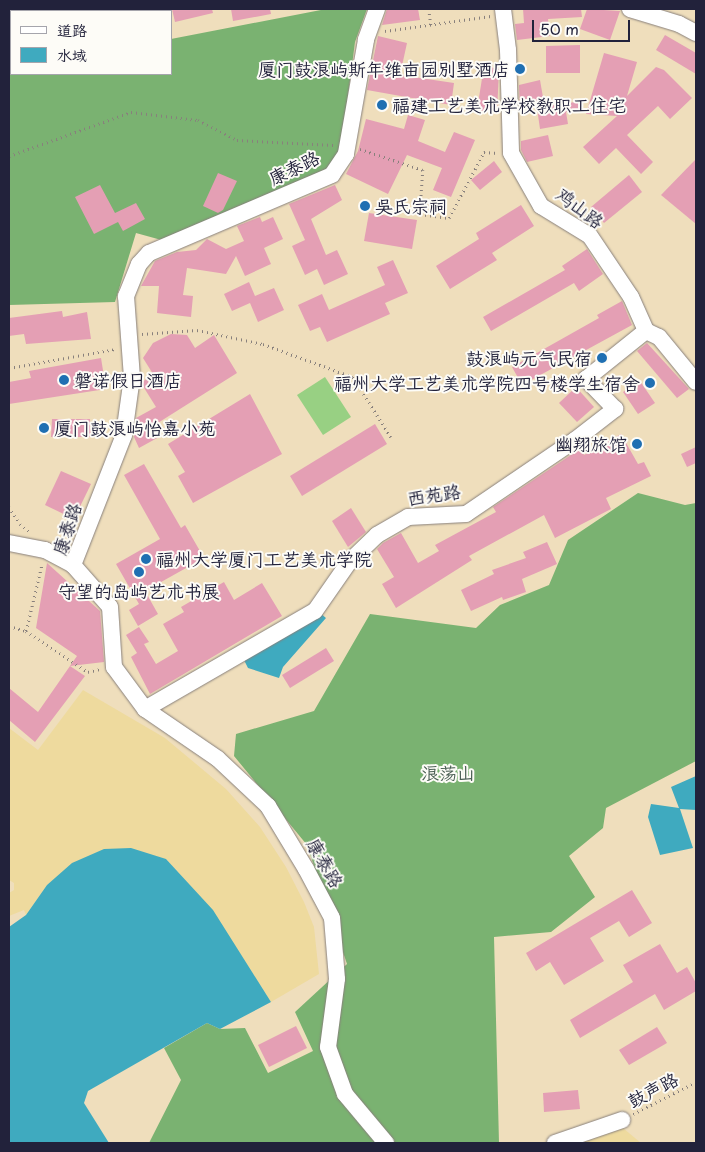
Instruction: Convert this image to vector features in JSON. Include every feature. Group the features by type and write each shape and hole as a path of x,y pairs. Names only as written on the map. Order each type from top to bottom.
{"street":[{"name":"康泰路","path":"377,9 368,33 347,146 332,174 149,253 139,264 126,296 132,377 124,434 73,566 110,607 114,667 145,708 218,759 268,806 306,869 332,918 337,979 328,1047 345,1094 386,1143"},
{"path":"630,9 679,24 696,33"},
{"name":"鸡山路","path":"503,11 508,50 511,153 541,206 590,236 631,297 646,331 658,337 696,382"},
{"name":"西苑路","path":"145,708 315,611 349,562 377,535 408,517 466,514 575,440 615,409 586,379 646,331"},
{"path":"9,543 45,550 73,566"},
{"path":"556,1143 622,1120"}],"path":[{"path":"429,9 431,25"},
{"path":"368,33 431,25 503,11"},
{"path":"9,156 131,112 198,120 237,140 347,146 381,153 423,170 420,214 449,218 484,152 511,153"},
{"path":"9,368 129,341 197,330 263,344 353,378 391,436"},
{"path":"26,632 45,550"},
{"path":"9,626 26,632 88,672 114,667"},
{"name":"鼓声路","path":"622,1120 696,1082"}],"green space":[{"path":"9,9 79,10 10,10 10,75 172,75 172,39 326,9 367,9 355,42 340,157 326,173 165,241 136,233 115,302 9,305"},
{"path":"325,377 351,417 323,435 297,395"},
{"name":"浪荡山","path":"638,493 685,505 696,503 696,761 606,808 603,828 569,856 595,897 551,932 494,937 499,1143 149,1143 181,1080 164,1048 207,1023 220,1029 245,1028 268,1073 313,1051 295,1012 347,964 307,845 234,756 236,734 314,711 370,614 476,628 500,605 549,585 568,540"}],"sand":[{"path":"83,690 165,738 226,789 260,827 286,867 304,902 314,927 319,974 271,1002 212,910 166,859 47,885 26,915 24,910 9,916 9,893 14,890 14,883 9,880 9,728 38,750"},
{"path":"623,1128 641,1143 579,1143"}],"water":[{"path":"320,613 326,618 283,667 279,678 248,668 243,658"},
{"path":"696,776 696,810 680,809 693,848 660,855 648,817 651,804 679,808 671,787"},
{"path":"131,848 166,859 213,910 271,1002 220,1029 207,1023 88,1091 84,1103 109,1143 9,1143 9,927 26,915 47,885 72,863 104,849"}],"building":[{"path":"172,9 212,9 213,13 175,22"},
{"path":"231,9 270,9 271,14 233,21"},
{"path":"387,9 418,9 420,20 382,25"},
{"path":"523,9 581,9 582,17 548,19 550,36 517,40 515,24 524,23"},
{"path":"587,9 620,11 610,40 580,29"},
{"path":"665,35 696,53 696,74 656,50"},
{"path":"378,36 407,43 400,75 454,83 451,105 367,90"},
{"path":"580,45 580,73 546,73 546,46"},
{"path":"604,53 637,62 627,96 656,67 664,70 692,98 670,119 658,106 627,135 653,162 641,174 616,148 599,164 583,147 617,116 586,114"},
{"path":"484,66 499,69 497,113 477,110"},
{"path":"540,80 544,103 520,108 519,85"},
{"path":"581,101 581,113 566,112 568,124 540,129 537,108"},
{"path":"408,115 425,120 418,141 445,152 454,132 475,140 451,197 433,190 442,168 407,155 388,194 346,174 358,151 366,119 404,129"},
{"path":"548,135 553,156 527,162 521,150 521,141"},
{"path":"696,159 696,224 661,195"},
{"path":"494,161 502,172 480,190 471,180"},
{"path":"218,173 237,181 223,210 218,213 203,206"},
{"path":"629,175 642,192 604,223 591,207"},
{"path":"100,185 115,213 136,203 145,219 123,231 118,222 94,234 75,197"},
{"path":"335,185 342,200 311,219 326,255 337,250 348,274 324,285 317,269 305,275 292,246 305,240 289,204"},
{"path":"521,205 534,226 492,253 497,260 450,289 436,266 479,239 476,233"},
{"path":"369,213 417,220 412,249 364,241"},
{"path":"260,217 262,222 273,217 283,239 264,248 271,264 245,276 236,256 226,274 187,268 183,295 193,296 191,317 157,313 159,286 141,286 155,261 177,252 196,250 207,239 226,249 244,241 237,226"},
{"path":"587,249 603,274 579,291 574,283 491,331 483,317 565,270 562,266"},
{"path":"393,260 408,293 385,303 390,314 327,342 320,327 310,331 298,305 322,294 329,310 385,285 377,267"},
{"path":"249,282 255,296 274,288 284,310 258,322 250,303 232,311 224,294"},
{"path":"622,301 632,325 522,385 512,367 599,318 597,315"},
{"path":"62,311 63,317 87,312 91,339 26,344 24,334 9,336 9,318"},
{"path":"171,334 187,335 195,348 214,335 237,373 153,426 159,437 139,448 134,437 136,418 156,407 141,383 153,374 143,358 153,343"},
{"path":"647,343 689,389 677,398 637,351"},
{"path":"101,358 106,389 9,404 9,382 31,378 29,371"},
{"path":"640,381 655,403 638,414 623,392"},
{"path":"576,387 594,407 577,422 559,403"},
{"path":"250,394 282,454 193,503 178,476 185,472 168,444"},
{"path":"52,419 90,419 91,437 51,437"},
{"path":"375,424 387,444 302,496 290,476"},
{"path":"621,434 638,464 644,462 651,476 606,498 611,509 555,538 544,515 469,556 472,560 396,608 382,584 394,577 377,549 383,543 401,533 418,563 439,551 435,545 496,512 493,507 574,453 581,449 584,455"},
{"path":"696,447 696,463 687,467 681,454"},
{"path":"144,464 181,528 185,525 204,558 145,591 158,614 138,626 129,610 139,604 116,564 160,539 124,475"},
{"path":"61,471 91,484 74,519 45,505"},
{"path":"351,508 366,532 348,547 332,521"},
{"path":"547,542 557,564 522,579 526,592 503,600 502,597 471,611 461,590 494,574 492,570 526,558 523,552"},
{"path":"47,563 100,611 104,662 70,666 77,656 36,628"},
{"path":"224,582 234,600 262,583 282,616 150,694 131,657 137,653 126,635 139,627 149,642 144,644 156,664 178,651 163,624 184,612 181,607"},
{"path":"326,648 334,661 290,688 282,675"},
{"path":"70,666 85,676 35,742 9,720 9,688 38,712"},
{"path":"632,890 652,923 629,937 619,921 590,938 604,961 564,985 550,962 536,971 526,953"},
{"path":"660,944 677,973 687,967 696,983 696,991 664,1010 655,994 580,1038 570,1020 633,982 623,965"},
{"path":"296,1026 307,1048 269,1067 258,1045"},
{"path":"657,1027 667,1043 629,1065 619,1050"},
{"path":"578,1090 580,1109 544,1112 543,1093"}],"place":[{"name":"厦门鼓浪屿斯年维亩园别墅酒店","path":"520,69"},
{"name":"福建工艺美术学校教职工住宅","path":"382,105"},
{"name":"吴氏宗祠","path":"365,206"},
{"name":"鼓浪屿元气民宿","path":"602,358"},
{"name":"磐诺假日酒店","path":"64,380"},
{"name":"福州大学工艺美术学院四号楼学生宿舍","path":"650,383"},
{"name":"厦门鼓浪屿怡嘉小苑","path":"44,428"},
{"name":"幽翔旅馆","path":"637,444"},
{"name":"福州大学厦门工艺美术学院","path":"146,559"},
{"name":"守望的岛屿艺术书展","path":"139,572"}]}
